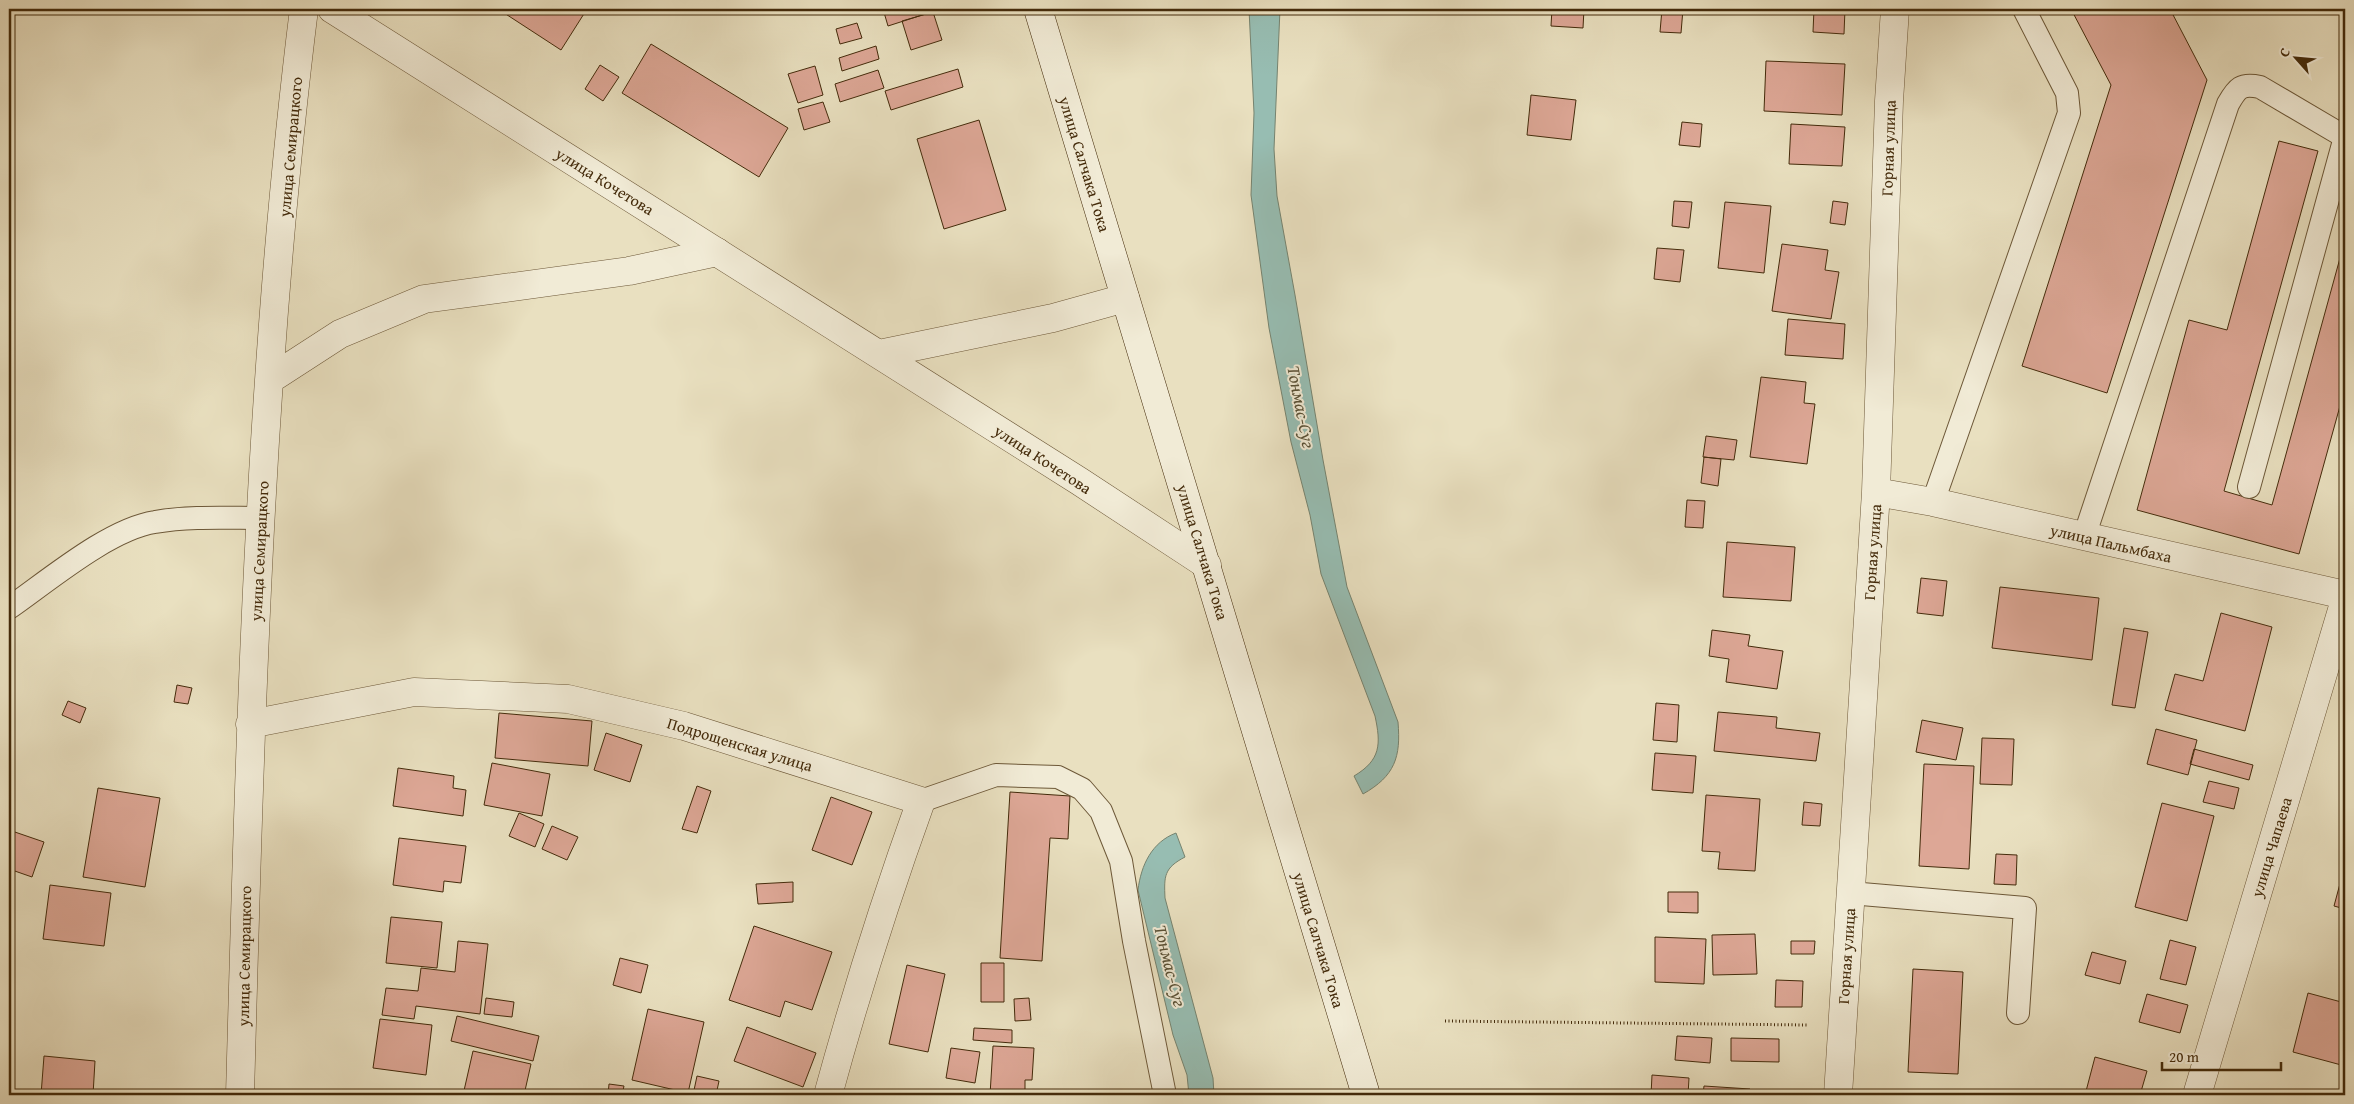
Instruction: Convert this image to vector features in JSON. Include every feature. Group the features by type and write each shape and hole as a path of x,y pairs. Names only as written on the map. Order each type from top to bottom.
{"street":[{"name":"улица Семирацкого","path":"240,1095 250,724 269,380 295,85 304,9"},
{"name":"улица Кочетова","path":"332,9 879,354 1207,565"},
{"name":"улица Салчака Тока","path":"1038,9 1366,1095"},
{"name":"Горная улица","path":"1838,1095 1876,492 1889,101 1895,9"},
{"path":"269,380 340,334 424,299 630,271 717,252"},
{"path":"879,354 1053,318 1125,298"},
{"name":"улица Пальмбаха","path":"1876,492 1934,502 2345,595"},
{"name":"улица Чапаева","path":"2197,1095 2345,600"},
{"name":"Подрощенская улица","path":"250,724 414,692 568,699 684,726 921,801"},
{"path":"828,1095 851,1011 899,862 921,801"}],"lane":[{"path":"1934,502 2069,113 2067,93 2024,9"},
{"path":"2084,537 2228,104 2235,91 2247,84 2260,87 2345,137 2249,487"},
{"path":"9,608 115,535 154,522 185,519 261,518"},
{"path":"921,801 996,775 1058,777 1082,789 1101,811 1121,861 1165,1095"},
{"path":"1850,893 2025,908 2018,1013"}],"path":[{"path":"1445,1021 1841,1026"}],"water":[{"name":"Тонмас-Суг","path":"1249,9 1280,9 1274,149 1277,196 1347,587 1398,722 1398,745 1394,764 1382,780 1363,794 1354,776 1370,764 1377,751 1378,735 1375,716 1321,574 1310,515 1291,442 1269,328 1251,195 1254,113"},
{"name":"Тонмас-Суг","path":"1176,833 1185,857 1173,865 1167,873 1165,878 1165,898 1213,1078 1214,1095 1189,1095 1187,1075 1173,1035 1138,890 1145,863 1154,848 1160,842"}],"building":[{"path":"498,9 587,9 561,50"},
{"path":"883,9 941,9 888,26"},
{"path":"1552,9 1584,9 1583,28 1551,26"},
{"path":"1662,9 1683,9 1681,33 1660,32"},
{"path":"1814,9 1845,9 1844,34 1813,32"},
{"path":"2071,9 2170,9 2207,80 2107,393 2022,366 2111,85"},
{"path":"933,12 942,40 911,50 902,21"},
{"path":"857,23 862,38 840,44 836,29"},
{"path":"651,44 788,128 759,177 622,93"},
{"path":"876,46 879,59 842,71 839,58"},
{"path":"1766,61 1845,64 1842,115 1764,111"},
{"path":"600,65 619,77 603,101 585,89"},
{"path":"815,66 823,95 798,103 788,74"},
{"path":"958,69 963,87 891,110 885,91"},
{"path":"878,70 884,88 840,102 835,84"},
{"path":"1531,95 1576,100 1571,140 1527,135"},
{"path":"823,102 830,122 804,130 798,109"},
{"path":"979,120 1006,210 944,229 917,139"},
{"path":"1682,122 1702,124 1700,147 1679,145"},
{"path":"1791,124 1845,127 1842,166 1789,164"},
{"path":"2279,141 2318,151 2224,491 2272,505 2345,240 2345,388 2299,554 2137,510 2189,320 2227,330"},
{"path":"1674,201 1692,202 1689,228 1672,226"},
{"path":"1833,201 1848,203 1845,225 1830,223"},
{"path":"1725,202 1771,206 1764,273 1718,268"},
{"path":"1782,244 1828,250 1825,270 1839,272 1831,319 1772,311"},
{"path":"1657,248 1684,250 1680,282 1654,279"},
{"path":"1788,319 1845,324 1843,359 1785,355"},
{"path":"1761,377 1806,382 1804,403 1815,404 1807,464 1750,457"},
{"path":"1706,436 1737,440 1734,460 1703,457"},
{"path":"1704,457 1721,459 1718,486 1701,483"},
{"path":"1687,500 1705,501 1703,528 1685,527"},
{"path":"1727,542 1795,547 1791,601 1723,597"},
{"path":"1921,578 1947,581 1943,616 1917,613"},
{"path":"2000,587 2099,598 2092,660 1992,648"},
{"path":"2221,613 2272,627 2245,731 2165,710 2175,674 2203,681"},
{"path":"2124,628 2148,632 2135,708 2112,705"},
{"path":"1712,630 1750,635 1748,646 1783,651 1777,689 1726,682 1729,659 1709,656"},
{"path":"177,685 192,688 188,704 174,702"},
{"path":"68,701 86,708 80,723 62,715"},
{"path":"1656,703 1679,705 1677,742 1653,740"},
{"path":"1718,712 1777,717 1776,728 1820,733 1816,761 1714,751"},
{"path":"499,713 592,721 588,766 495,758"},
{"path":"1922,720 1963,728 1956,760 1916,752"},
{"path":"2156,729 2197,740 2188,775 2147,764"},
{"path":"606,733 642,745 630,782 594,770"},
{"path":"1982,738 2014,739 2012,785 1980,784"},
{"path":"2194,749 2253,765 2249,780 2190,764"},
{"path":"1655,753 1696,756 1693,793 1652,790"},
{"path":"492,763 550,774 542,816 484,805"},
{"path":"1924,764 1974,766 1969,869 1919,866"},
{"path":"398,768 454,776 453,788 466,790 463,816 393,806"},
{"path":"2209,781 2239,788 2234,809 2203,802"},
{"path":"697,786 711,791 697,833 682,829"},
{"path":"98,788 160,798 145,887 83,877"},
{"path":"1010,792 1070,796 1068,839 1050,838 1042,961 1000,958"},
{"path":"1706,795 1760,799 1755,871 1718,869 1720,852 1702,851"},
{"path":"831,797 872,812 852,865 812,850"},
{"path":"1804,802 1822,804 1820,826 1802,825"},
{"path":"2162,803 2214,816 2187,921 2135,907"},
{"path":"519,813 544,824 535,847 509,836"},
{"path":"552,826 578,837 567,860 542,849"},
{"path":"9,830 44,842 32,877 9,869"},
{"path":"399,838 466,846 461,883 444,881 443,892 393,885"},
{"path":"1996,854 2017,855 2016,885 1994,884"},
{"path":"2345,865 2345,909 2334,906"},
{"path":"793,882 793,902 758,904 756,884"},
{"path":"50,885 111,893 104,946 43,939"},
{"path":"1668,892 1698,892 1698,913 1668,912"},
{"path":"391,917 442,922 437,968 386,963"},
{"path":"754,926 832,952 812,1010 785,1001 780,1017 729,1000"},
{"path":"1755,934 1757,974 1713,975 1712,935"},
{"path":"1655,937 1706,939 1704,984 1655,982"},
{"path":"2170,940 2196,947 2186,985 2160,979"},
{"path":"458,941 488,944 480,1014 416,1006 414,1019 382,1015 386,988 418,991 421,968 455,972"},
{"path":"1791,941 1815,941 1814,954 1791,954"},
{"path":"2092,952 2126,961 2120,984 2085,975"},
{"path":"620,958 648,965 641,993 613,985"},
{"path":"981,963 1004,963 1004,1002 981,1002"},
{"path":"907,965 945,974 928,1052 889,1044"},
{"path":"1913,969 1963,972 1958,1074 1908,1072"},
{"path":"1776,980 1803,981 1802,1007 1775,1007"},
{"path":"2308,993 2345,1003 2345,1066 2293,1052"},
{"path":"2147,994 2188,1005 2180,1033 2139,1022"},
{"path":"486,998 514,1002 512,1017 484,1014"},
{"path":"1029,998 1031,1020 1015,1021 1014,999"},
{"path":"648,1009 704,1022 688,1093 632,1080"},
{"path":"457,1016 539,1036 533,1061 451,1041"},
{"path":"380,1019 432,1025 426,1075 373,1068"},
{"path":"747,1027 816,1053 803,1087 734,1061"},
{"path":"974,1028 1012,1030 1012,1043 973,1040"},
{"path":"1677,1036 1712,1038 1710,1063 1675,1060"},
{"path":"1731,1038 1779,1039 1779,1062 1731,1061"},
{"path":"993,1046 1034,1048 1032,1080 1025,1080 1025,1095 990,1095"},
{"path":"951,1048 980,1052 975,1083 946,1078"},
{"path":"473,1051 531,1064 524,1095 463,1095"},
{"path":"44,1056 95,1061 93,1095 41,1095"},
{"path":"2095,1057 2147,1071 2140,1095 2085,1095"},
{"path":"1652,1075 1689,1078 1688,1095 1651,1095"},
{"path":"697,1076 719,1081 716,1095 693,1095"},
{"path":"609,1084 624,1086 622,1095 608,1095"},
{"path":"1704,1086 1750,1089 1749,1095 1703,1095"},
{"path":"957,1091 984,1095 956,1095"},
{"path":"380,1092 412,1095 380,1095"}]}
